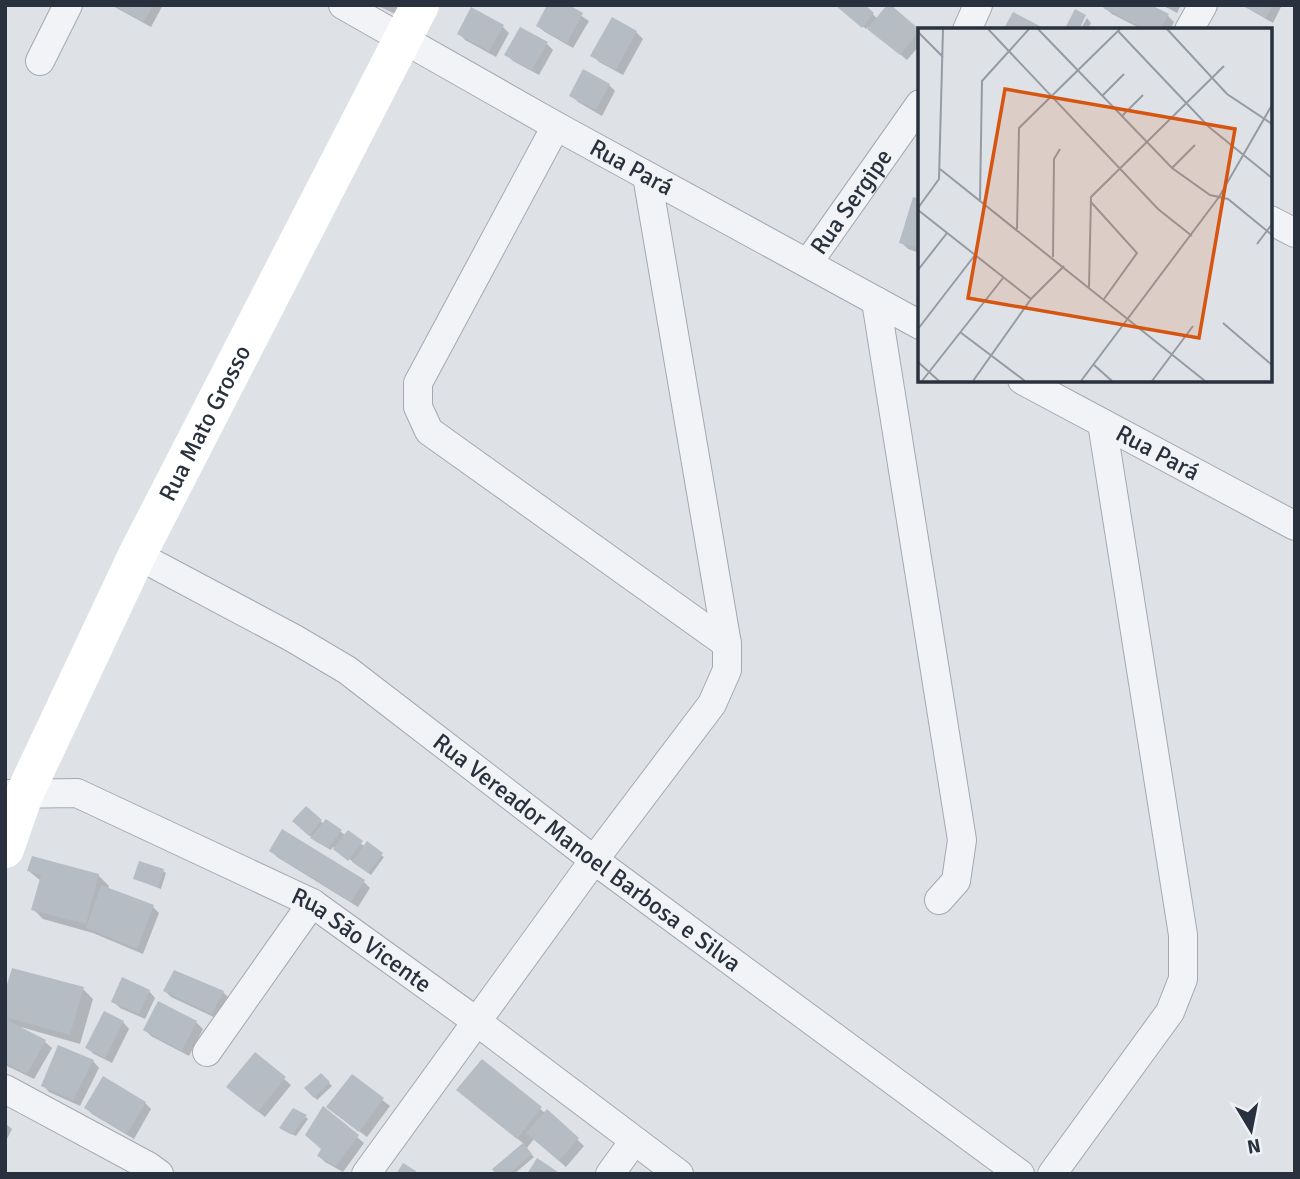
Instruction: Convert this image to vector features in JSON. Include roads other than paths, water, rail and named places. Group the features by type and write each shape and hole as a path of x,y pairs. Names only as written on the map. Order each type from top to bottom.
{"street":[{"path":"40,61 68,5"},
{"name":"Rua Pará","path":"343,5 412,22 555,126 918,324"},
{"path":"968,28 978,5"},
{"path":"1190,28 1203,5"},
{"name":"Rua Mato Grosso","path":"5,849 15,794 412,22"},
{"name":"Rua Sergipe","path":"808,263 918,107"},
{"path":"555,126 418,383 418,407 429,431 727,644"},
{"path":"366,1174 594,860 712,704 727,670 727,644 647,176"},
{"path":"1272,221 1295,233"},
{"path":"876,301 962,840 956,881 939,900"},
{"name":"Rua Pará","path":"1026,382 1295,526"},
{"path":"1052,1174 1170,1012 1183,979 1183,935 1102,423"},
{"name":"Rua Vereador Manoel Barbosa e Silva","path":"137,555 347,670 594,860 1020,1174"},
{"name":"Rua São Vicente","path":"15,794 77,793 312,903 476,1021 679,1174"},
{"path":"207,1052 312,903"},
{"path":"5,1088 159,1174"},
{"path":"610,1174 634,1141"}]}
